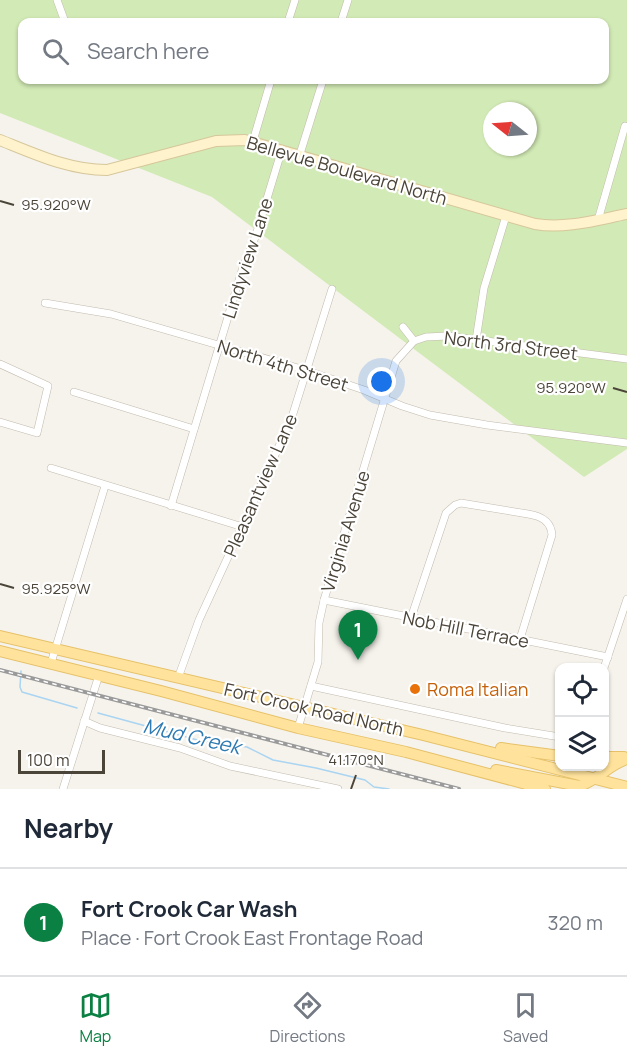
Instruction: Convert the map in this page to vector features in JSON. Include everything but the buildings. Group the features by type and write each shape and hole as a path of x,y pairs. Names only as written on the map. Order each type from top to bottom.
{"main road":[{"name":"Bellevue Boulevard North","path":"0,140 62,164 87,170 107,170 216,141 236,139 253,141 506,216 550,226 571,226 627,214"},
{"name":"Fort Crook Road North","path":"0,636 450,741 595,778 613,786 627,787"},
{"path":"0,651 545,789"},
{"path":"450,741 555,755"},
{"path":"609,757 627,758"},
{"path":"454,765 502,771 574,786 585,784 609,766 627,758"}],"street":[{"path":"57,0 64,18"},
{"path":"289,18 295,0"},
{"path":"342,18 348,0"},
{"path":"253,141 270,84"},
{"path":"300,154 322,84"},
{"path":"598,220 625,126"},
{"name":"Lindyview Lane","path":"171,506 282,149"},
{"path":"476,340 484,288 506,216"},
{"name":"Pleasantview Lane","path":"178,678 199,620 291,420 332,289"},
{"name":"North 4th Street","path":"45,303 111,314 305,370 430,416 627,443"},
{"path":"403,327 414,341"},
{"name":"North 3rd Street","path":"414,341 435,336 627,359"},
{"name":"Virginia Avenue","path":"298,728 319,655 319,623 324,600 384,398 396,361 414,341"},
{"path":"0,364 48,386 37,433 0,422"},
{"path":"74,392 194,429"},
{"path":"51,468 243,526"},
{"path":"51,663 105,486"},
{"path":"411,618 446,513 455,505 461,503 537,515 551,527 549,547 520,639"},
{"path":"606,663 627,599"},
{"name":"Nob Hill Terrace","path":"324,600 608,657"},
{"path":"63,789 99,675"},
{"path":"310,686 555,737"},
{"path":"84,722 180,748 230,766 338,789"}],"green space":[{"path":"0,0 627,0 627,449 584,477 212,197 0,113"}],"waterway":[{"name":"Mud Creek","path":"21,671 22,692 77,708"},
{"name":"Mud Creek","path":"98,713 201,741 247,747 273,760 365,780 374,787 389,789"}],"railway":[{"path":"0,670 459,789"}],"place":[{"name":"Fort Crook Car Wash","path":"358,660"},
{"name":"Roma Italian","path":"415,689"}]}
